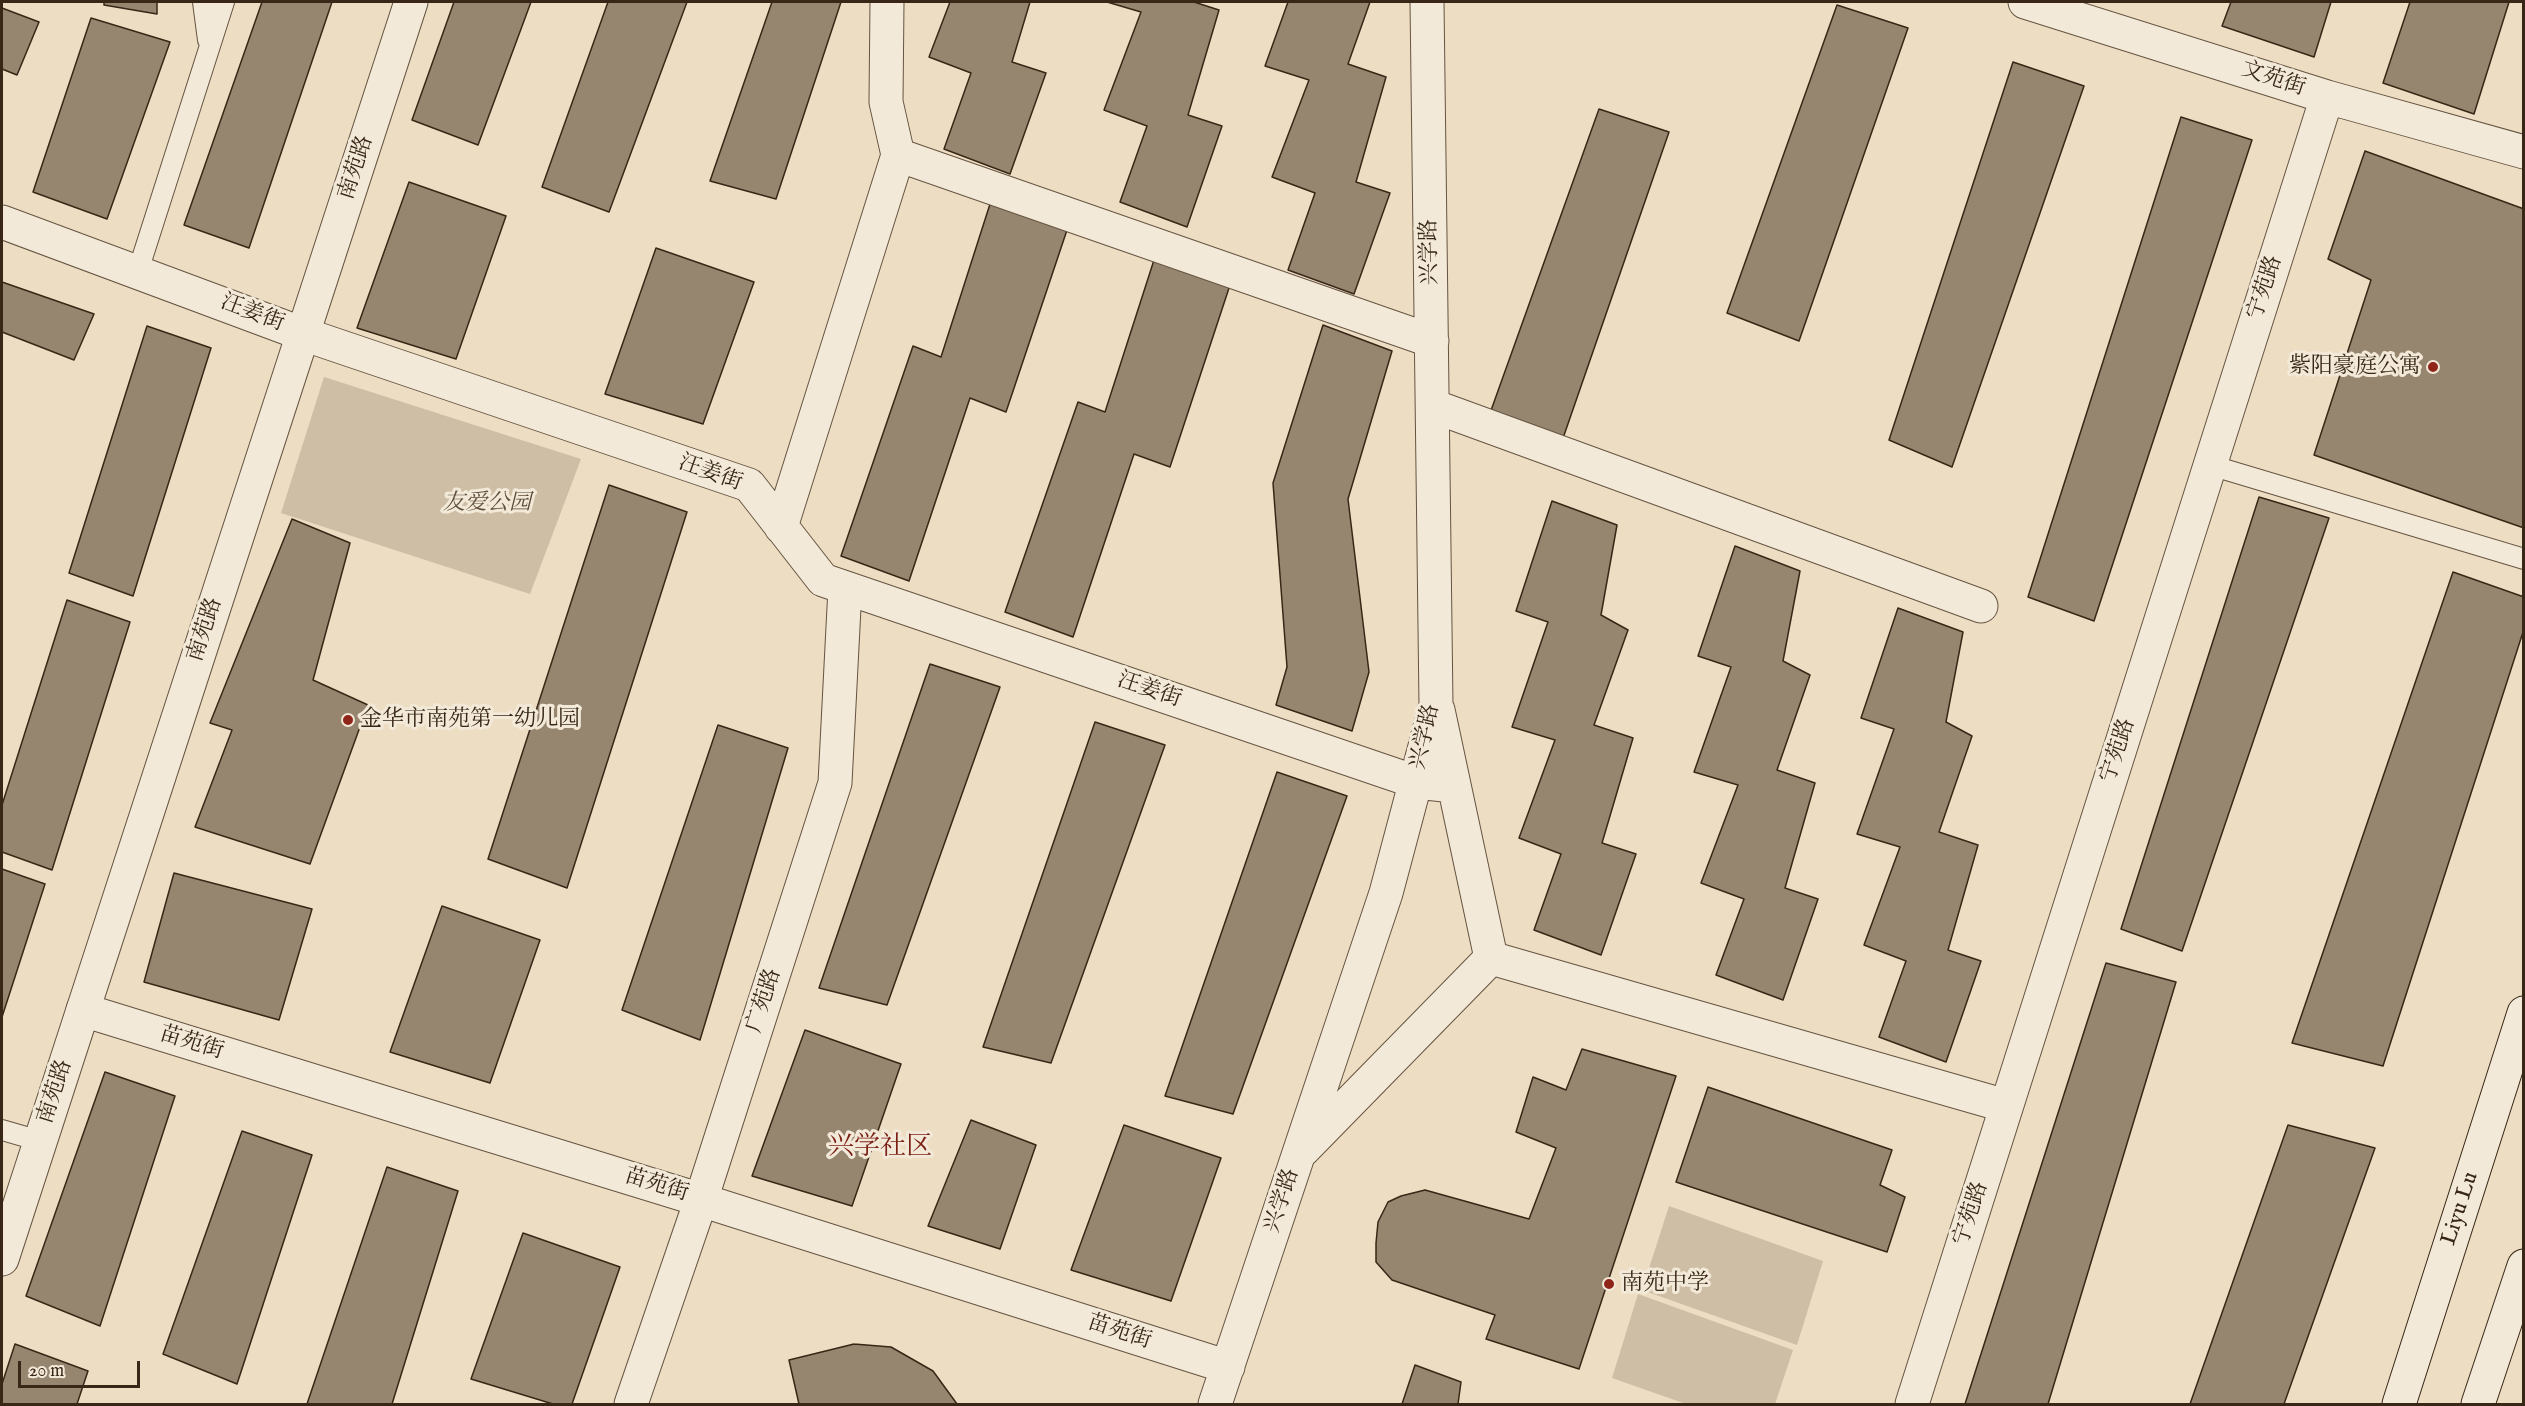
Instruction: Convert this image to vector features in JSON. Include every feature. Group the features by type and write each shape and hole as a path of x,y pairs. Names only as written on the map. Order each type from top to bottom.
{"street":[{"name":"南苑路","path":"2,1259 411,2"},
{"path":"782,527 898,155 886,102 887,2"},
{"name":"兴学路","path":"1215,1404 1386,893 1436,705 1427,2"},
{"name":"文苑街","path":"2025,2 2327,97 2523,152"},
{"name":"宁苑路","path":"1912,1404 2327,97"},
{"path":"898,155 1432,341"},
{"name":"汪姜街","path":"2,222 303,334 749,485 823,580 1416,782 1454,786"},
{"path":"1433,406 1981,606"},
{"name":"广苑路","path":"632,1404 701,1200 835,783 845,588"},
{"path":"1436,705 1491,957"},
{"path":"1491,957 2006,1106"},
{"path":"1299,1155 1491,957"},
{"name":"苗苑街","path":"82,1010 701,1200 1228,1367"},
{"name":"Liyu Lu","path":"2398,1404 2523,1013"},
{"path":"2478,1404 2523,1266"}],"lane":[{"path":"204,2 209,49"},
{"path":"138,271 224,2"},
{"path":"2210,465 2523,559"},
{"path":"2,1130 40,1141"}],"green space":[{"name":"友爱公园","path":"324,377 581,459 530,594 281,513"},
{"path":"1669,1206 1823,1261 1797,1345 1642,1290"},
{"path":"1638,1294 1793,1350 1775,1404 1686,1404 1612,1378"}],"building":[{"path":"104,2 157,2 157,14 104,5"},
{"path":"262,2 332,2 249,248 184,225"},
{"path":"454,2 531,2 478,145 412,120"},
{"path":"608,2 687,2 609,212 542,187"},
{"path":"772,2 841,2 776,199 710,181"},
{"path":"950,2 1030,2 1012,62 1046,73 1010,174 944,149 971,73 929,57"},
{"path":"1107,2 1194,2 1219,10 1188,115 1222,126 1187,227 1120,202 1147,126 1104,110 1141,12"},
{"path":"1288,2 1370,2 1348,64 1386,77 1356,182 1390,193 1354,294 1288,270 1315,193 1272,177 1309,80 1265,66"},
{"path":"2231,2 2331,2 2314,57 2222,26"},
{"path":"2410,2 2509,2 2474,114 2383,83"},
{"path":"1837,5 1908,28 1799,341 1727,313"},
{"path":"2,8 39,22 17,75 2,69"},
{"path":"91,18 170,42 107,219 33,192"},
{"path":"2013,62 2084,86 1952,467 1889,440"},
{"path":"1599,109 1669,132 1561,444 1489,416"},
{"path":"2181,117 2252,140 2094,621 2028,597"},
{"name":"紫阳豪庭公寓","path":"2365,151 2524,209 2524,528 2314,455 2371,280 2328,259"},
{"path":"409,182 506,216 456,359 357,328"},
{"path":"990,204 1067,230 1006,412 970,398 909,581 841,556 913,346 941,357"},
{"path":"656,248 754,282 703,424 605,394"},
{"path":"1154,260 1230,285 1170,467 1134,454 1073,637 1005,612 1078,402 1105,412"},
{"path":"2,282 94,314 74,360 2,332"},
{"path":"1323,325 1392,351 1348,499 1369,672 1352,731 1276,705 1287,667 1273,483"},
{"path":"147,326 211,348 133,596 69,573"},
{"path":"609,485 687,512 567,888 488,859"},
{"path":"2259,497 2329,518 2182,951 2121,929"},
{"path":"1552,501 1617,525 1601,615 1628,630 1594,725 1633,738 1602,843 1636,854 1601,955 1534,930 1561,854 1519,838 1555,740 1512,727 1548,622 1516,611"},
{"path":"292,519 350,543 313,680 368,705 310,864 195,827 232,730 210,723"},
{"path":"1735,546 1800,571 1783,661 1810,675 1777,770 1815,783 1785,888 1818,899 1783,1000 1716,975 1744,899 1701,883 1738,785 1694,772 1731,667 1698,656"},
{"path":"2453,572 2524,597 2524,629 2383,1066 2292,1043"},
{"path":"67,600 130,622 52,870 2,852 2,805"},
{"path":"1898,608 1963,632 1946,722 1972,736 1939,832 1978,845 1948,950 1981,961 1946,1062 1879,1037 1906,961 1864,945 1900,847 1857,834 1894,729 1861,718"},
{"path":"930,664 1000,687 887,1005 819,988"},
{"path":"1095,722 1165,745 1051,1063 983,1047"},
{"path":"718,725 788,748 700,1040 622,1010"},
{"path":"1277,772 1347,796 1233,1114 1165,1096"},
{"path":"2,869 45,884 2,1017"},
{"path":"174,873 312,909 279,1020 144,982"},
{"path":"442,906 540,940 490,1083 390,1052"},
{"path":"2106,963 2176,982 2048,1404 1965,1404"},
{"path":"805,1030 901,1064 852,1206 752,1176"},
{"path":"1582,1049 1676,1076 1579,1369 1486,1339 1495,1315 1392,1280 1376,1262 1376,1243 1378,1222 1388,1202 1425,1190 1529,1219 1556,1148 1516,1132 1533,1077 1566,1090"},
{"path":"105,1072 175,1096 100,1326 26,1296"},
{"path":"1708,1087 1892,1150 1880,1185 1905,1197 1887,1252 1676,1182"},
{"path":"971,1120 1036,1145 1000,1249 928,1226"},
{"path":"1124,1125 1221,1158 1171,1301 1071,1270"},
{"path":"2288,1125 2375,1148 2284,1404 2190,1404"},
{"path":"242,1131 312,1155 237,1384 163,1354"},
{"path":"387,1167 458,1191 392,1404 307,1404"},
{"path":"523,1233 620,1267 572,1404 553,1404 471,1379"},
{"path":"15,1344 88,1371 77,1404 2,1404 2,1384"},
{"path":"854,1344 891,1347 933,1371 957,1404 799,1404 789,1360"},
{"path":"1415,1365 1461,1382 1458,1404 1402,1404"}],"place":[{"name":"紫阳豪庭公寓","path":"2433,367"},
{"name":"金华市南苑第一幼儿园","path":"348,720"},
{"name":"南苑中学","path":"1609,1284"}],"district":[{"name":"兴学社区","path":"880,1149"}]}
